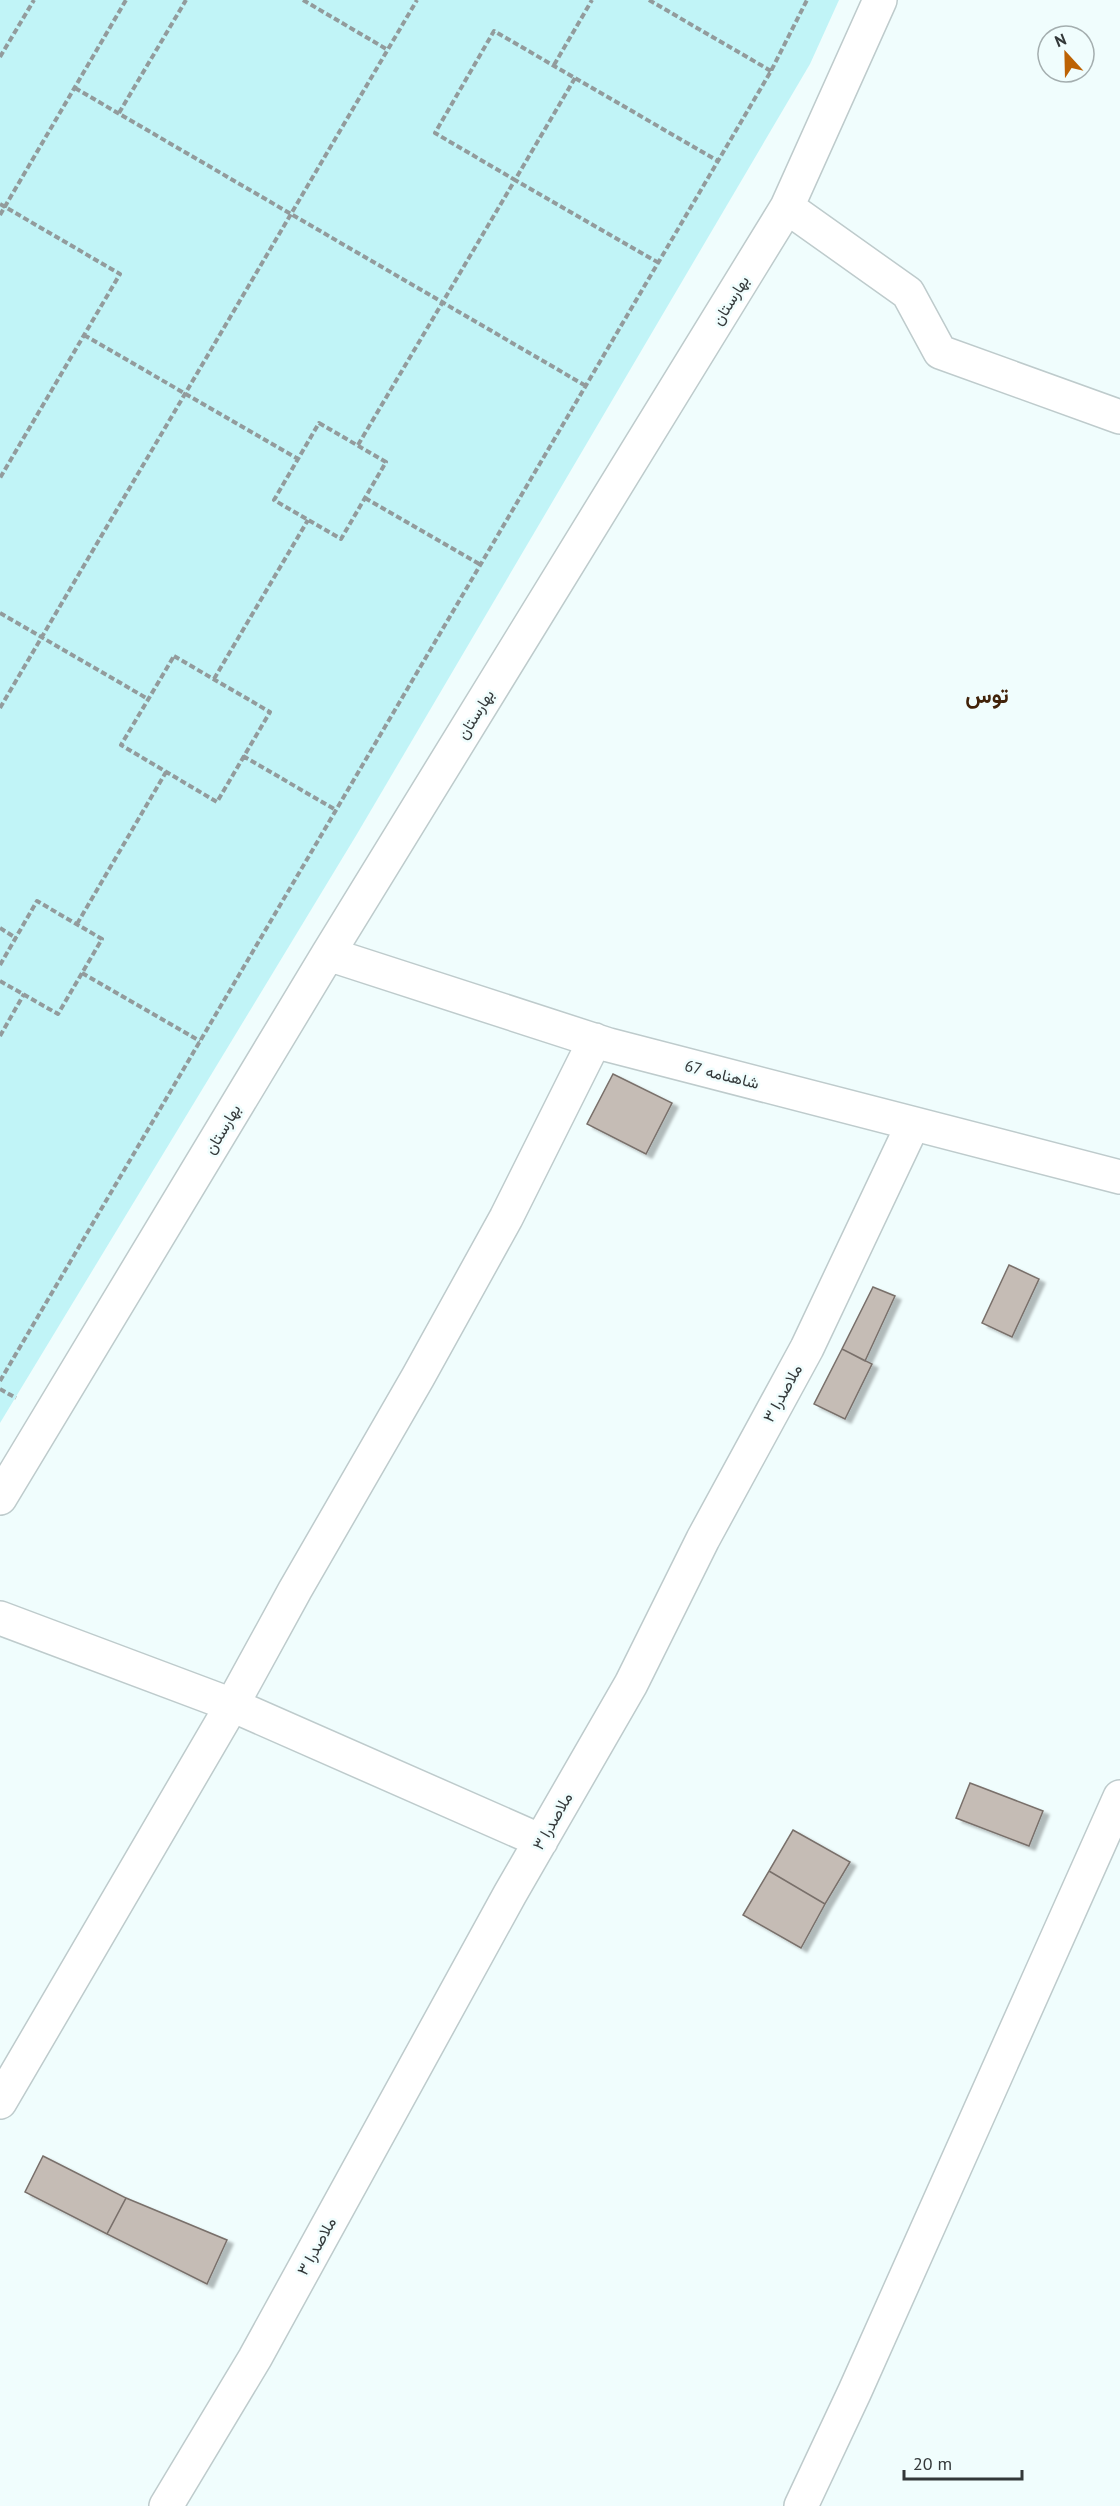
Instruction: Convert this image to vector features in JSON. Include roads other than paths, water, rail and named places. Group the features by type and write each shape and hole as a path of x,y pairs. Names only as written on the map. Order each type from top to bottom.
{"street":[{"name":"بهارستان","path":"0,1498 328,954 787,207 880,0"},
{"path":"787,207 908,293 940,352 1120,417"},
{"name":"شاهنامه 67","path":"328,954 595,1040 1120,1178"},
{"path":"0,2102 232,1705 500,1228 595,1040"},
{"name":"ملاصدرا ۳","path":"166,2506 255,2358 541,1841 631,1684 703,1539 807,1348 913,1124"},
{"path":"0,1618 232,1705 541,1841"},
{"path":"801,2506 855,2391 1120,1797"}],"district":[{"name":"توس","path":"987,695"}]}
